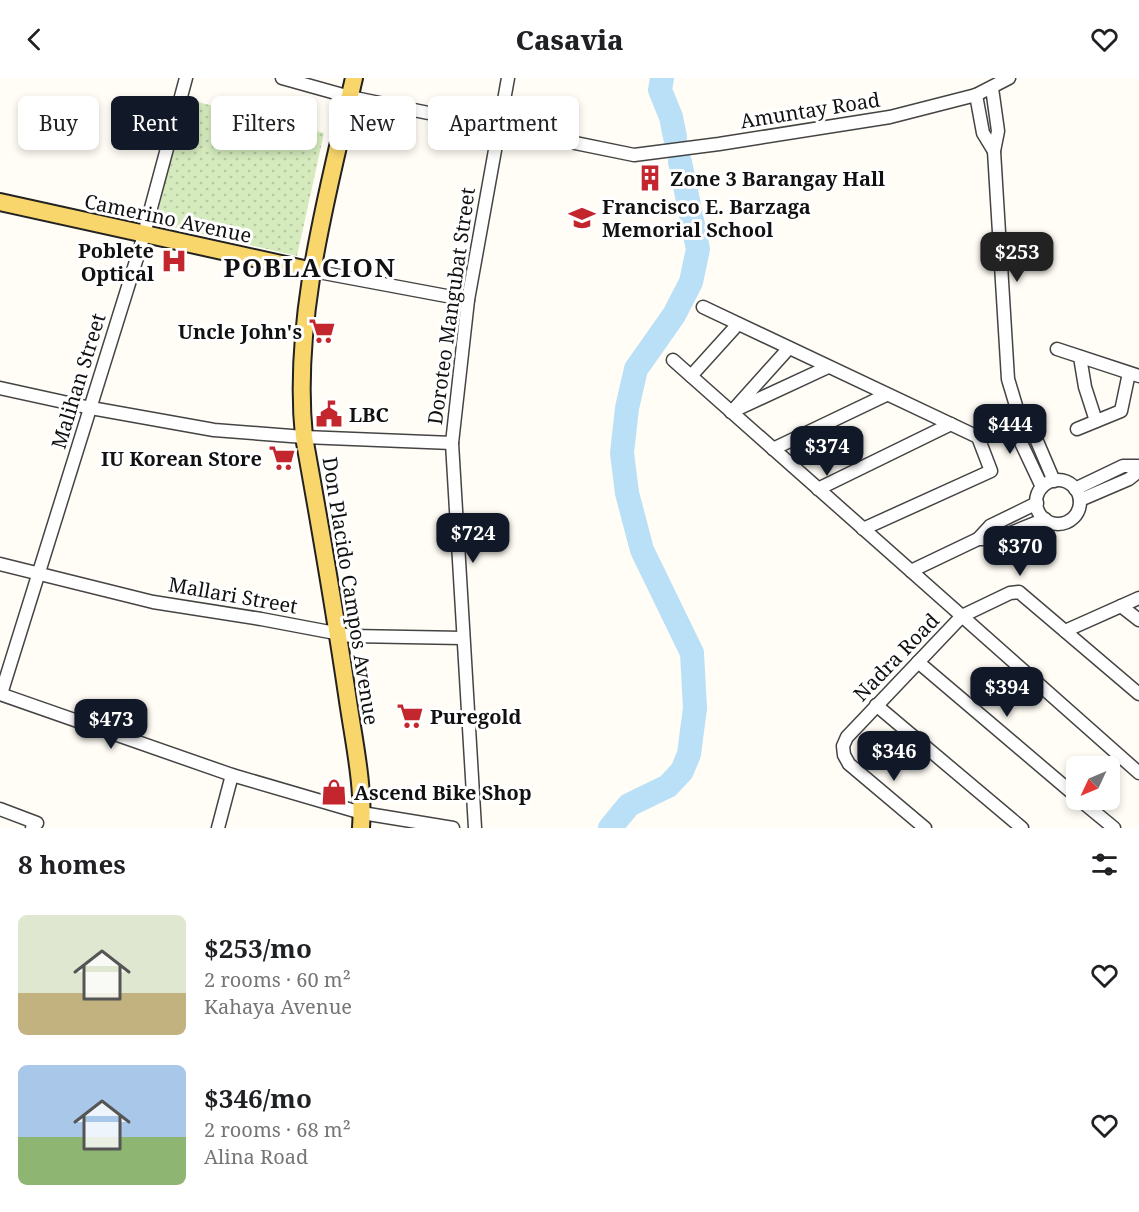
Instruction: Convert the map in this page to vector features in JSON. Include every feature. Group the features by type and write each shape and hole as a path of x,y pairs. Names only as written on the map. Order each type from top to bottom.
{"main road":[{"name":"Don Placido Campos Avenue","path":"350,96 354,78"},
{"name":"Don Placido Campos Avenue","path":"339,150 313,271 304,337 301,409 338,634 362,821"},
{"name":"Camerino Avenue","path":"0,202 313,271"}],"street":[{"name":"Malihan Street","path":"0,694 144,235 186,78"},
{"name":"Amuntay Road","path":"282,78 346,96"},
{"name":"Doroteo Mangubat Street","path":"504,96 508,78"},
{"name":"Amuntay Road","path":"579,144 634,155 719,144 883,118 976,95 1009,78"},
{"path":"992,88 998,131 994,151 1008,379 1020,419 1016,432 1042,487"},
{"path":"976,95 983,133 994,151"},
{"name":"Doroteo Mangubat Street","path":"475,828 452,443 468,300 494,150"},
{"name":"Camerino Avenue","path":"313,271 468,300"},
{"path":"704,307 978,437 992,471 863,528"},
{"path":"691,376 738,324"},
{"path":"731,412 789,348"},
{"path":"1057,349 1134,375 1121,411 1077,429"},
{"path":"1080,357 1085,387 1096,422"},
{"path":"673,360 1139,773"},
{"path":"731,412 828,367"},
{"path":"0,388 90,408 214,430 304,437 452,443"},
{"path":"773,449 886,394"},
{"path":"1020,419 1031,427 1054,481"},
{"path":"818,489 951,424"},
{"path":"1077,495 1129,479 1139,469"},
{"path":"1054,481 1066,482 1077,495 1076,514 1065,523 1058,524 1045,519 1040,514 1036,503 1042,487 1054,481"},
{"path":"911,571 978,539 990,526 1036,503"},
{"path":"978,539 996,539 1045,519"},
{"name":"Mallari Street","path":"0,564 153,602 338,634 463,638"},
{"path":"962,616 1010,593 1019,592 1139,694"},
{"path":"1065,631 1139,597"},
{"path":"1121,606 1139,620"},
{"name":"Nadra Road","path":"925,828 849,764 844,755 843,746 847,737 876,705 962,616"},
{"path":"918,662 1066,788"},
{"path":"0,694 362,821 453,828"},
{"path":"876,705 1022,828"},
{"path":"218,828 232,775"},
{"path":"0,809 37,823 32,828"},
{"path":"1092,810 1114,828"}],"green space":[{"path":"199,102 211,105 211,150 317,150 317,131 324,133 297,256 167,226 157,216 173,150 199,150"}],"waterway":[{"path":"662,78 660,90 671,117 675,137"},
{"path":"610,828 629,805 668,786 682,771 689,754 695,708 692,653 642,550 627,493 622,453 627,408 636,369 674,315 691,282 698,249 680,162"}],"place":[{"name":"Zone 3 Barangay Hall","path":"650,178"},
{"name":"Francisco E. Barzaga Memorial School","path":"582,218"},
{"name":"Poblete Optical","path":"174,261"},
{"name":"Uncle John's","path":"322,331"},
{"name":"LBC","path":"329,414"},
{"name":"IU Korean Store","path":"282,458"},
{"name":"Puregold","path":"410,716"},
{"name":"Ascend Bike Shop","path":"334,792"}],"district":[{"name":"POBLACION","path":"310,267"}]}
